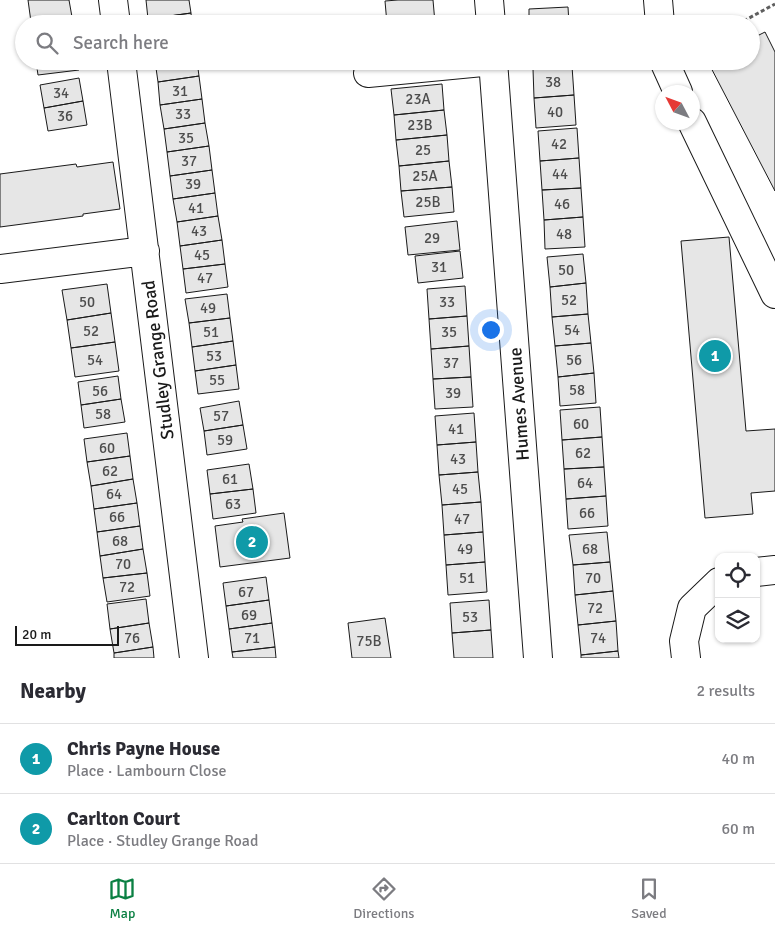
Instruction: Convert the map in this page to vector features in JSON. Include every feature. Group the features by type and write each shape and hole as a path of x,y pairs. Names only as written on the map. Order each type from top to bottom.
{"street":[{"path":"113,0 115,15"},
{"path":"489,0 490,15"},
{"path":"658,0 659,15"},
{"name":"Studley Grange Road","path":"122,70 194,658"},
{"path":"368,73 399,70"},
{"name":"Humes Avenue","path":"494,70 538,658"},
{"path":"668,70 675,85"},
{"path":"696,130 775,294"},
{"path":"0,270 145,251"},
{"path":"760,572 775,570"},
{"path":"686,658 684,641 692,608 715,586"}],"path":[{"path":"755,15 775,4"}],"building":[{"path":"28,0 69,0 72,15 30,15"},
{"path":"146,0 189,0 191,13 148,15"},
{"path":"433,0 434,15 386,15 385,1"},
{"path":"568,7 568,15 529,15 529,9"},
{"path":"765,32 775,52 775,191 712,70 760,70 760,34"},
{"path":"37,70 79,70 38,75"},
{"path":"156,70 198,70 199,76 158,82"},
{"path":"533,70 572,70 574,95 534,98"},
{"path":"199,76 202,99 160,105 158,82"},
{"path":"79,78 83,101 44,108 40,85"},
{"path":"442,84 444,110 394,115 391,89"},
{"path":"574,95 576,125 536,128 534,98"},
{"path":"202,99 205,123 164,129 160,105"},
{"path":"83,101 87,125 48,131 44,108"},
{"path":"444,110 447,135 396,140 394,115"},
{"path":"205,123 209,146 167,152 164,129"},
{"path":"577,128 579,158 540,161 538,131"},
{"path":"447,135 449,161 399,166 396,140"},
{"path":"209,146 212,170 170,176 167,152"},
{"path":"579,158 581,188 542,190 540,161"},
{"path":"449,161 452,187 401,191 399,166"},
{"path":"113,162 120,209 0,227 0,174 76,164 77,167"},
{"path":"212,170 215,193 173,199 170,176"},
{"path":"452,187 454,212 404,217 401,191"},
{"path":"581,188 583,217 544,220 542,190"},
{"path":"215,193 218,216 177,222 173,199"},
{"path":"218,216 222,240 180,246 177,222"},
{"path":"583,217 585,247 545,249 544,220"},
{"path":"457,221 460,250 408,255 405,227"},
{"path":"729,237 746,431 775,429 775,491 751,493 753,514 705,518 681,241"},
{"path":"222,240 225,264 183,269 180,246"},
{"path":"460,251 463,278 418,283 415,256"},
{"path":"583,254 586,283 550,287 547,257"},
{"path":"225,264 228,287 186,293 183,269"},
{"path":"586,283 588,314 552,317 550,287"},
{"path":"107,284 111,313 67,320 62,290"},
{"path":"465,286 467,316 429,319 427,289"},
{"path":"227,294 230,318 189,323 185,299"},
{"path":"111,313 115,342 71,348 67,320"},
{"path":"588,314 591,343 555,346 552,317"},
{"path":"467,316 469,346 431,349 429,319"},
{"path":"230,318 233,341 192,347 189,323"},
{"path":"233,341 236,365 195,371 192,347"},
{"path":"115,342 119,371 75,377 71,348"},
{"path":"591,343 594,373 558,377 555,346"},
{"path":"469,346 471,377 433,379 431,349"},
{"path":"236,365 239,389 198,394 195,371"},
{"path":"594,373 596,403 560,406 558,377"},
{"path":"118,376 121,399 81,405 78,382"},
{"path":"471,377 473,407 435,409 433,379"},
{"path":"121,399 125,422 84,428 81,405"},
{"path":"239,401 243,425 204,431 200,408"},
{"path":"600,407 602,437 562,440 560,410"},
{"path":"474,413 476,442 437,445 435,416"},
{"path":"243,425 247,449 207,455 204,431"},
{"path":"127,433 130,456 87,462 84,439"},
{"path":"602,437 604,467 564,469 562,440"},
{"path":"476,442 478,472 439,475 437,445"},
{"path":"130,456 133,479 91,486 87,462"},
{"path":"249,464 253,489 210,494 207,470"},
{"path":"604,467 606,496 566,499 564,469"},
{"path":"478,472 481,502 442,505 439,475"},
{"path":"133,479 137,503 94,509 91,486"},
{"path":"253,489 256,513 213,519 210,494"},
{"path":"606,496 608,526 568,529 566,499"},
{"path":"481,502 483,532 444,535 442,505"},
{"path":"137,503 140,526 97,532 94,509"},
{"path":"284,513 290,558 220,567 215,526 243,522 242,519"},
{"path":"140,526 143,549 100,556 97,532"},
{"path":"483,532 485,562 446,565 444,535"},
{"path":"607,532 610,562 573,565 569,535"},
{"path":"143,549 147,573 103,578 100,556"},
{"path":"485,562 487,592 448,595 446,565"},
{"path":"610,562 613,591 575,595 573,565"},
{"path":"147,573 150,596 107,602 103,578"},
{"path":"266,577 269,600 226,606 223,583"},
{"path":"613,591 616,621 578,625 575,595"},
{"path":"146,599 149,623 110,629 107,604"},
{"path":"269,600 272,623 229,629 226,606"},
{"path":"489,600 491,630 452,633 450,603"},
{"path":"385,618 391,658 352,658 348,623"},
{"path":"616,621 618,651 581,655 578,625"},
{"path":"149,623 153,647 114,653 110,629"},
{"path":"272,623 275,647 232,652 229,629"},
{"path":"491,630 493,658 454,658 452,633"},
{"path":"153,647 154,658 114,658 114,653"},
{"path":"275,647 276,658 233,658 232,652"},
{"path":"618,651 619,658 581,658 581,655"}],"place":[{"name":"Chris Payne House","path":"715,356"},
{"name":"Carlton Court","path":"252,542"}]}
